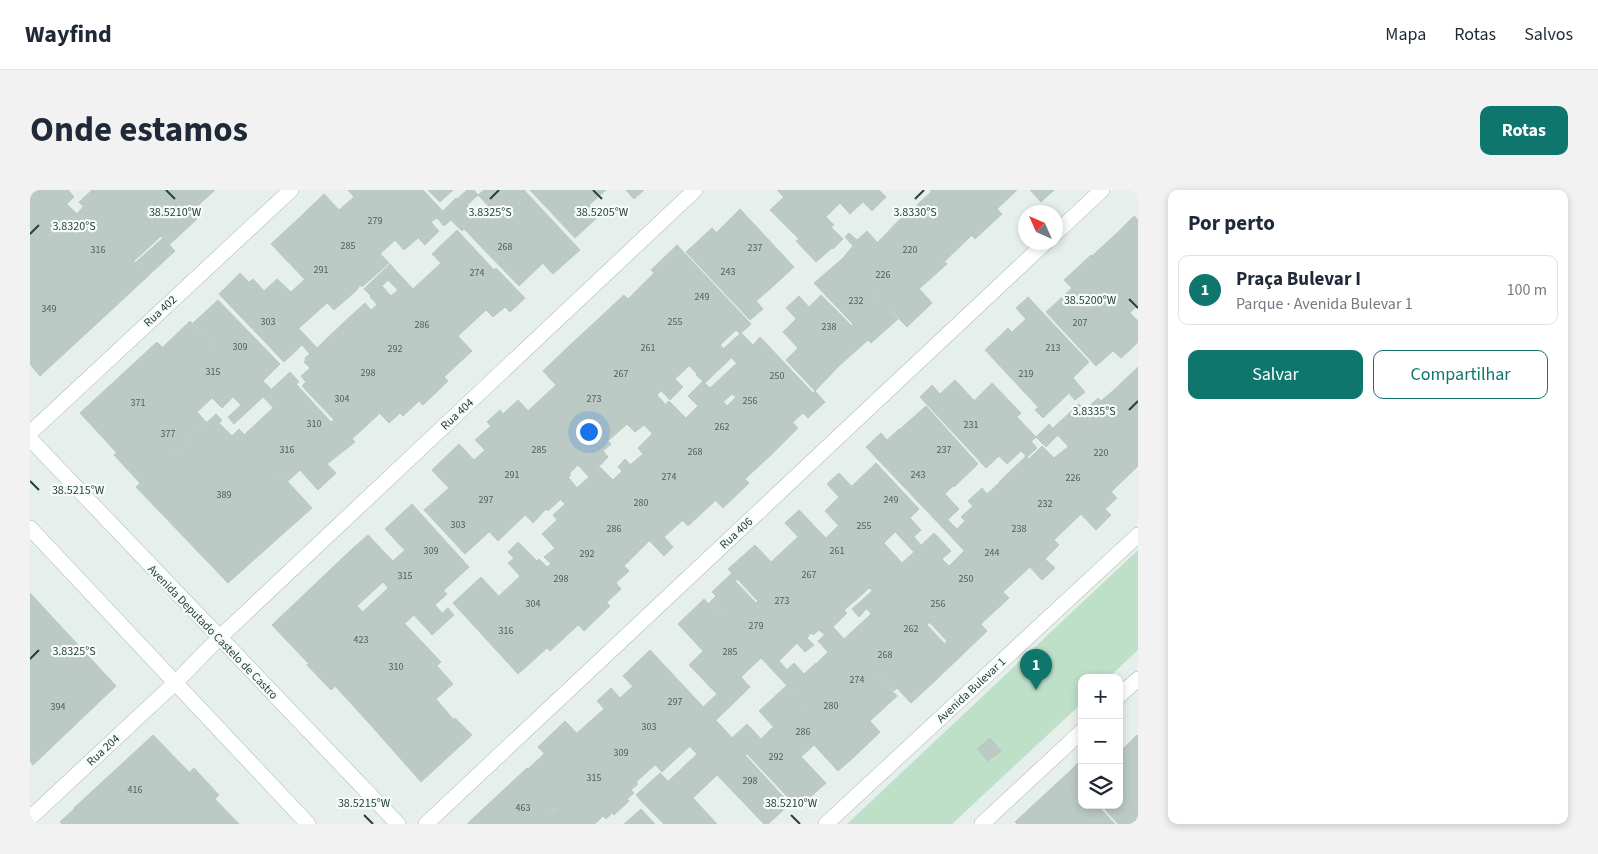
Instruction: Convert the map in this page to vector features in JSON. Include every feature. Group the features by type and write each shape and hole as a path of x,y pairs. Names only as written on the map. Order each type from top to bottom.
{"street":[{"name":"Rua 402","path":"30,433 291,190"},
{"name":"Rua 404","path":"176,682 219,638 695,190"},
{"path":"1063,226 1102,190"},
{"name":"Rua 406","path":"426,824 1037,250"},
{"name":"Avenida Deputado Castelo de Castro","path":"30,439 398,824"},
{"path":"30,528 308,824"},
{"name":"Avenida Bulevar 1","path":"826,824 1138,535"},
{"path":"1123,692 1138,679"},
{"name":"Rua 204","path":"30,818 176,682"},
{"path":"982,824 1078,735"}],"green space":[{"path":"1138,550 1138,650 1112,674 1078,674 1078,707 952,824 847,824"}],"building":[{"path":"30,190 68,190 74,197 47,222 30,204"},
{"path":"92,190 118,190 161,236 134,261 79,202"},
{"path":"118,190 170,190 197,219 169,245"},
{"path":"170,190 215,190 191,212"},
{"path":"348,190 373,190 418,238 404,250 395,240 380,254 339,210 354,197"},
{"path":"373,190 423,190 451,220 444,226 437,218 431,222 439,231 425,245"},
{"path":"428,190 453,190 440,202"},
{"path":"467,190 474,190 478,195 451,220 443,211"},
{"path":"484,190 524,190 580,250 553,274 478,195"},
{"path":"530,190 575,190 599,216 575,238"},
{"path":"575,190 606,190 589,205"},
{"path":"626,190 644,190 634,199"},
{"path":"777,190 828,190 840,203 826,217 834,225 831,227 843,239 833,249"},
{"path":"828,190 879,190 886,197 872,211 863,202 850,214"},
{"path":"930,190 979,190 1002,214 975,239"},
{"path":"979,190 1017,190 997,209"},
{"path":"1030,190 1054,190 1041,202"},
{"path":"931,192 972,235 945,261 904,217"},
{"path":"324,194 389,263 362,287 299,218"},
{"path":"784,197 832,248 816,262 796,241 799,239 770,210"},
{"path":"30,204 57,232 55,234 58,237 30,264"},
{"path":"67,204 77,214 83,207 148,276 119,303 55,234 57,232 47,222"},
{"path":"467,205 477,216 489,205 543,263 519,286 464,229 462,231 451,220"},
{"path":"740,209 794,267 769,290 716,233"},
{"path":"903,216 947,264 919,289 877,243"},
{"path":"1134,216 1138,220 1138,251 1119,231"},
{"path":"299,218 360,285 356,291 334,310 271,244"},
{"path":"712,228 769,290 756,301 763,309 750,320 686,252"},
{"path":"457,230 494,270 496,268 525,298 510,312 505,307 493,317 432,254"},
{"path":"867,231 932,303 907,327 842,259 853,246 845,237 849,233 857,240"},
{"path":"1119,231 1138,251 1137,304 1092,256"},
{"path":"58,237 119,303 40,376 30,364 30,264"},
{"path":"163,238 175,251 148,276 136,262"},
{"path":"677,245 751,324 740,334 736,330 720,345 651,270"},
{"path":"1091,255 1138,305 1130,313 1138,321 1138,342 1131,349 1064,280"},
{"path":"842,259 898,319 871,343 814,283"},
{"path":"441,263 486,310 458,336 413,289"},
{"path":"390,264 397,272 371,296 364,289"},
{"path":"397,272 472,351 444,377 370,297 382,286 391,296 398,290 388,280"},
{"path":"240,273 249,282 253,279 317,348 310,354 302,345 284,362 219,294"},
{"path":"654,273 724,349 697,374 628,299"},
{"path":"277,279 291,292 305,279 327,303 299,328 264,291"},
{"path":"1072,288 1131,349 1121,358 1113,351 1096,366 1046,312"},
{"path":"624,295 690,365 675,379 683,387 670,400 596,321"},
{"path":"821,295 868,340 840,365 786,308 799,296 809,307"},
{"path":"1028,297 1089,362 1073,378 1085,392 1075,400 1012,332 1026,319 1016,308"},
{"path":"218,300 280,364 263,381 271,389 262,398 193,323"},
{"path":"365,303 371,310 377,305 448,381 423,405 344,322"},
{"path":"796,319 840,365 815,391 786,360 798,348 783,332"},
{"path":"190,321 262,398 234,424 228,417 241,405 233,397 222,408 163,347"},
{"path":"596,321 661,391 657,395 665,404 644,425 569,346"},
{"path":"344,322 419,401 403,416 400,413 389,423 317,348"},
{"path":"1008,328 1069,393 1043,418 1035,410 1038,407 985,350"},
{"path":"741,333 753,345 760,337 813,393 815,391 825,402 808,418 803,413 793,422 723,349"},
{"path":"157,342 194,379 117,453 80,413"},
{"path":"569,346 644,425 635,432 627,424 608,441 543,371"},
{"path":"317,348 380,413 352,439 302,386 306,382 301,376 310,368 304,362 305,358"},
{"path":"723,349 731,358 705,383 696,375"},
{"path":"737,363 798,428 773,453 727,406 736,397 732,394 723,402 710,388"},
{"path":"1138,367 1138,413 1115,389"},
{"path":"290,372 299,382 296,384 331,422 334,420 355,442 327,464 263,397"},
{"path":"194,379 212,398 197,412 206,422 140,483 114,455"},
{"path":"955,380 1021,451 1007,464 999,456 986,468 920,397 932,385 940,394"},
{"path":"703,381 773,453 745,479 686,418 698,406 688,396"},
{"path":"992,383 1021,413 1017,417 1036,437 1021,451 974,401"},
{"path":"556,385 611,444 603,451 608,457 589,477 528,411"},
{"path":"1115,389 1138,413 1138,467 1085,410 1098,398 1101,401"},
{"path":"518,400 578,465 568,477 577,488 562,501 487,422 500,410 503,414"},
{"path":"669,401 749,483 723,508 644,425"},
{"path":"1079,404 1138,466 1111,492 1052,429"},
{"path":"926,406 978,464 954,487 899,430"},
{"path":"273,408 336,473 318,490 300,470 288,481 244,435"},
{"path":"216,414 222,420 219,423 232,436 239,429 312,508 228,583 136,487"},
{"path":"1049,424 1058,435 1046,447 1036,437"},
{"path":"491,426 561,499 548,511 546,509 533,523 474,460 485,450 475,440"},
{"path":"899,429 953,486 945,494 959,509 941,526 866,447 881,433 887,440"},
{"path":"652,434 716,500 688,526 630,465 643,454 638,448"},
{"path":"1031,441 1037,448 1027,457 1021,451"},
{"path":"459,444 525,515 498,541 432,470"},
{"path":"1042,446 1054,458 1069,446 1117,498 1105,509 1111,515 1096,530 1029,459"},
{"path":"1026,456 1081,514 1054,540 999,482"},
{"path":"625,459 683,520 664,537 673,547 664,556 589,477 600,467 613,480 622,471 618,467"},
{"path":"876,463 919,509 910,518 921,530 914,537 921,545 914,552 852,486"},
{"path":"839,473 895,532 884,543 902,563 887,577 825,511 839,497 827,484"},
{"path":"589,477 650,540 624,566 562,501"},
{"path":"1000,482 1059,545 1045,559 1055,568 1042,580 968,501 982,488 987,494"},
{"path":"449,488 490,531 465,554 424,510"},
{"path":"412,504 469,567 443,591 385,529"},
{"path":"565,504 629,571 616,583 621,589 606,603 542,534 557,520 553,515"},
{"path":"973,506 1030,567 1003,592 941,526 948,520 957,529 965,521 961,517"},
{"path":"799,510 826,538 839,525 887,577 872,590 869,588 857,599 785,523"},
{"path":"934,533 951,551 942,559 949,566 964,551 1009,598 981,624 914,552"},
{"path":"368,535 393,561 405,550 447,594 435,605 442,613 426,628 352,549"},
{"path":"798,537 857,599 844,610 847,613 833,627 771,562"},
{"path":"518,542 537,561 539,559 547,567 551,564 544,557 555,548 610,606 584,631 508,552"},
{"path":"755,545 833,627 825,635 819,630 813,635 811,633 807,638 814,645 805,652 728,569"},
{"path":"352,549 383,582 357,606 363,612 309,664 272,625"},
{"path":"914,552 987,631 961,656 887,577"},
{"path":"514,558 578,625 550,651 499,596 520,576 508,563"},
{"path":"732,573 738,579 735,581 756,603 759,602 797,643 779,661 787,670 779,677 709,603 716,596 712,592"},
{"path":"481,577 547,648 518,674 453,603"},
{"path":"887,577 930,622 927,625 945,644 947,641 961,656 935,681 860,602"},
{"path":"388,588 414,615 331,690 307,665"},
{"path":"30,593 55,620 30,644"},
{"path":"704,599 761,658 741,677 750,687 743,694 678,624"},
{"path":"860,602 866,609 859,617 852,609"},
{"path":"448,608 454,615 432,635 426,628"},
{"path":"871,614 935,681 911,703 897,688 894,691 844,639"},
{"path":"55,620 80,647 77,649 52,623"},
{"path":"52,623 77,649 30,693 30,644"},
{"path":"405,624 441,662 411,689 408,687 368,722 335,686"},
{"path":"833,627 897,696 870,721 816,664 828,652 818,641"},
{"path":"80,647 116,686 33,765 30,761 30,693"},
{"path":"650,650 724,729 697,754 623,676"},
{"path":"703,651 743,694 716,720 703,707 717,694 689,665"},
{"path":"794,663 804,674 816,663 880,732 853,758 779,677"},
{"path":"437,666 453,684 436,699 454,720 455,718 472,735 421,782 368,722 408,687 411,689"},
{"path":"633,686 690,746 662,772 597,701 611,688 620,698"},
{"path":"786,686 853,758 838,771 814,745 801,757 759,711"},
{"path":"604,709 656,764 636,782 638,784 631,790 577,733"},
{"path":"565,721 634,793 627,799 629,801 614,815 612,813 606,819 538,747"},
{"path":"747,724 761,739 773,727 826,783 798,808 732,738"},
{"path":"724,729 790,804 768,824 764,824 697,754"},
{"path":"153,735 190,773 135,824 90,824 74,808"},
{"path":"1137,735 1138,791 1123,775 1123,749"},
{"path":"990,738 1001,751 988,761 977,749"},
{"path":"544,754 578,790 538,824 467,824 527,768"},
{"path":"697,754 717,775 693,798 717,824 664,824 644,804"},
{"path":"1078,763 1078,781 1069,772"},
{"path":"194,768 219,795 215,799 188,824 135,824"},
{"path":"1069,772 1078,781 1078,809 1101,809 1115,824 1069,824 1043,796"},
{"path":"660,773 668,781 644,804 636,795"},
{"path":"1123,775 1138,791 1138,824 1118,824 1105,809 1123,809"},
{"path":"578,790 603,816 595,824 538,824"},
{"path":"1043,796 1069,824 1017,824 1015,822"},
{"path":"215,799 239,824 188,824"},
{"path":"75,808 90,824 62,824 60,822"},
{"path":"641,809 655,824 624,824"}],"place":[{"name":"Praça Bulevar I","path":"1036,690"}]}
